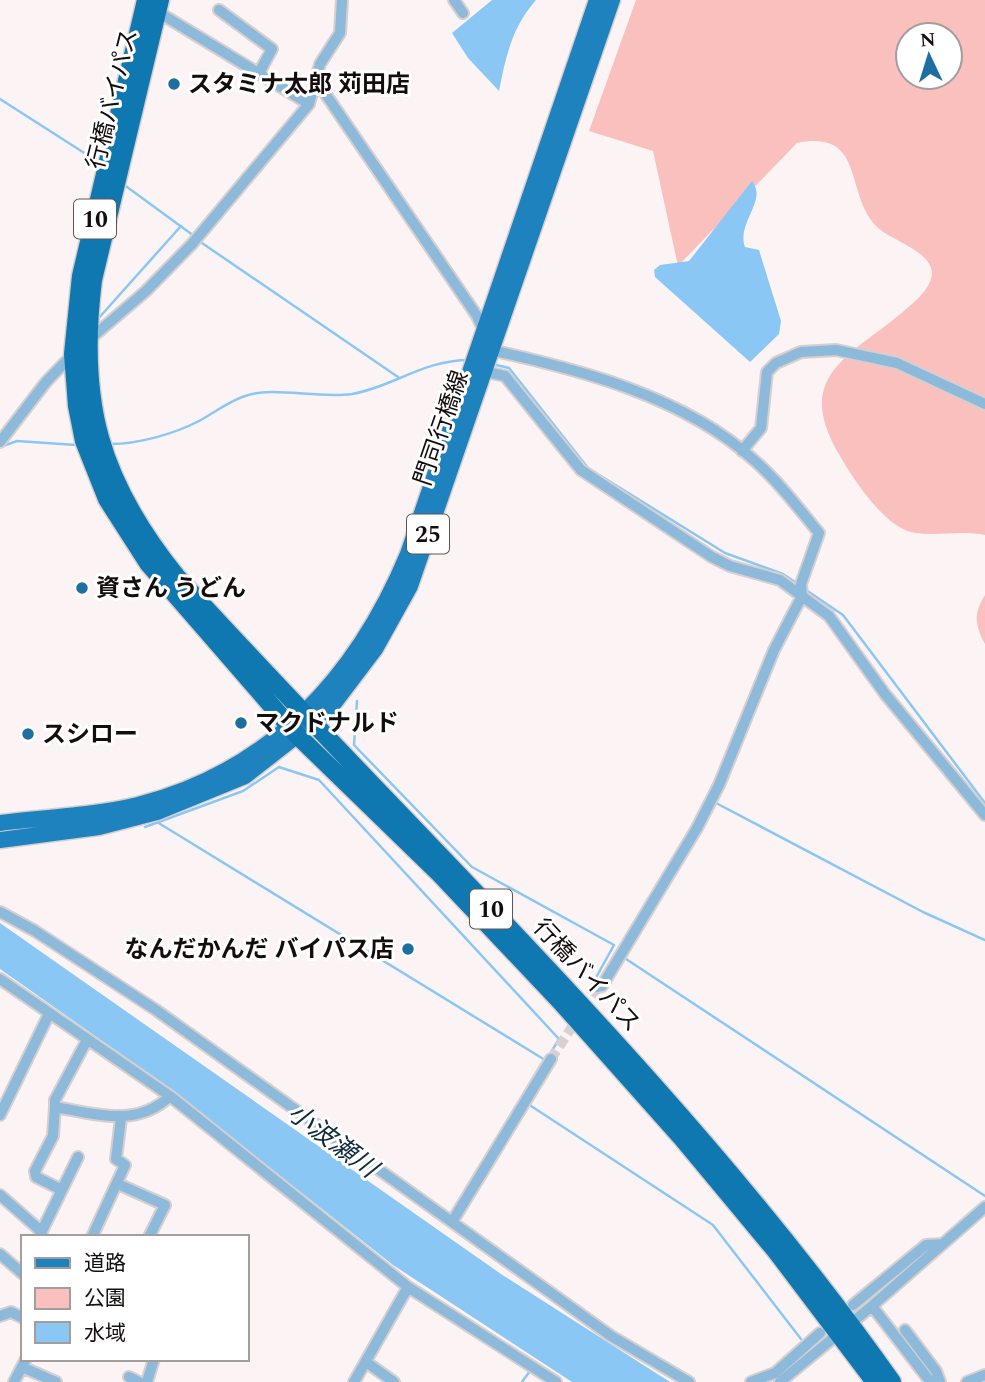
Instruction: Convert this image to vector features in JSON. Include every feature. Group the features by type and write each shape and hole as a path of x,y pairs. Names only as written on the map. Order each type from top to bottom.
{"highway":[{"name":"行橋バイパス","path":"154,4 80,348 77,406 85,441 107,499 148,563 294,732 440,874 561,1002 736,1202 847,1321 876,1382"},
{"name":"行橋バイパス","path":"80,348 99,435 118,491 150,543 176,576 617,1043 727,1170 892,1382"}],"main road":[{"name":"門司行橋線","path":"0,840 99,827 157,812 245,776 311,719 391,595 478,370 597,0"},
{"name":"門司行橋線","path":"485,343 612,0"},
{"name":"門司行橋線","path":"0,823 98,813 138,805 222,772 294,732"}],"street":[{"path":"0,442 46,382 80,348 146,291 192,244 309,104 320,64 340,33 342,0"},
{"path":"454,0 463,13"},
{"path":"154,4 309,104"},
{"path":"219,10 272,49 259,72"},
{"path":"316,80 477,316 485,343 646,396 689,416 755,460 819,533 801,584 802,596 774,650 719,785 697,828 602,986 598,987"},
{"path":"742,451 761,428 767,372 776,363 801,352 836,350 897,363 985,404"},
{"path":"478,370 505,376 581,470 598,484 730,566 780,580 829,616 885,694 985,815"},
{"path":"0,912 35,931 156,1010 611,1336 689,1382"},
{"path":"0,979 170,1096 408,1287 556,1382"},
{"path":"0,1115 49,1014"},
{"path":"62,1190 36,1177 35,1171 53,1136 55,1100 87,1040"},
{"path":"452,1222 551,1059"},
{"path":"55,1107 121,1118 160,1106 170,1096"},
{"path":"93,1235 125,1165 116,1159 121,1118"},
{"path":"0,1195 40,1234 78,1157"},
{"path":"118,1184 165,1205 150,1235"},
{"path":"847,1321 872,1306 985,1207"},
{"path":"780,1382 926,1245 943,1244"},
{"path":"0,1254 21,1271"},
{"path":"355,1382 408,1287"},
{"path":"872,1306 929,1380 937,1382 936,1371 905,1330"},
{"path":"0,1316 11,1312 21,1317"},
{"path":"751,1382 775,1373 820,1333"},
{"path":"147,1382 153,1361"},
{"path":"366,1362 394,1382"},
{"path":"14,1382 24,1363 56,1382"},
{"path":"967,1382 985,1375"}],"green space":[{"path":"636,0 985,0 985,535 916,533 893,523 862,490 840,456 827,429 822,406 824,387 833,371 846,356 915,301 931,279 932,270 921,255 877,227 860,198 844,155 834,146 819,141 797,143 678,266 653,151 589,131"},
{"path":"985,595 985,644 979,631 977,614"}],"water":[{"path":"492,0 536,0 516,31 507,54 499,91 468,58 452,33"},
{"path":"752,181 756,196 743,238 745,247 759,250 781,321 779,334 750,362 655,277 654,270 660,265 689,261"},
{"path":"0,923 501,1274 670,1382 572,1382 393,1265 169,1088 0,969"}],"waterway":[{"path":"0,99 100,163"},
{"path":"123,184 194,236"},
{"path":"97,320 181,226"},
{"path":"199,241 398,377"},
{"path":"111,444 144,440 178,430 233,401 256,393 352,394 367,391 437,364 469,360"},
{"path":"492,364 509,368 588,468 725,553 783,574 798,584"},
{"path":"0,447 17,441 76,445"},
{"path":"806,590 843,615 985,803"},
{"path":"357,701 354,745 472,867 614,945 588,992"},
{"path":"145,827 243,791 279,767 319,780 559,1039 550,1054"},
{"path":"716,803 923,912 985,940"},
{"path":"157,822 545,1060"},
{"path":"623,957 985,1196"},
{"path":"528,1104 713,1225 801,1339"},
{"path":"522,1382 530,1371"}],"tunnel":[{"path":"551,1059 598,987"}],"place":[{"name":"スタミナ太郎 苅田店","path":"174,84"},
{"name":"資さん うどん","path":"82,588"},
{"name":"マクドナルド","path":"241,723"},
{"name":"スシロー","path":"28,734"},
{"name":"なんだかんだ バイパス店","path":"408,949"}],"water label":[{"name":"小波瀬川","path":"333,1140"}]}
